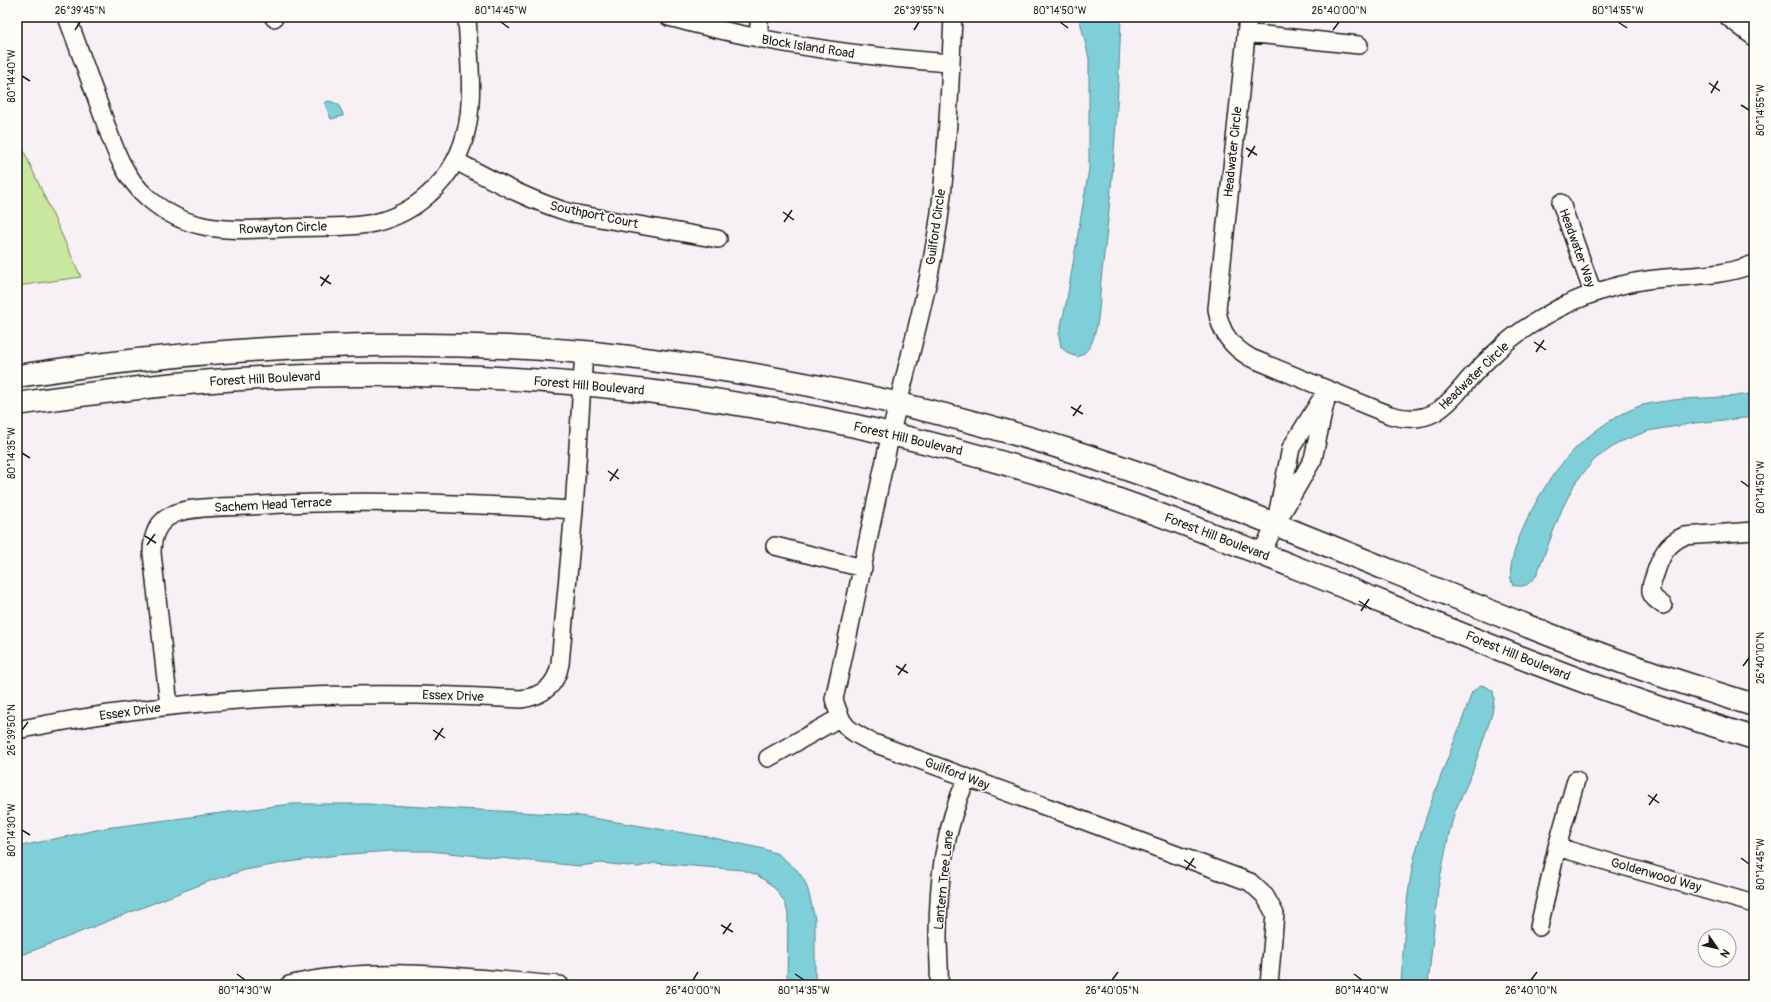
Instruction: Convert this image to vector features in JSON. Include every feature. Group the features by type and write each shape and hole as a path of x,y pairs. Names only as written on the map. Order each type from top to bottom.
{"main road":[{"path":"17,376 92,364 158,357 269,348 369,345 469,346 584,352 682,364 781,379 899,403 1001,430 1080,454 1164,483 1275,525 1601,655 1754,705"},
{"name":"Forest Hill Boulevard","path":"17,404 82,394 171,384 267,377 360,375 460,376 582,384 672,394 771,409 891,434 992,460 1071,483 1155,512 1592,685 1754,738"}],"street":[{"name":"Rowayton Circle","path":"67,17 117,155 127,174 152,202 172,216 192,224 212,229 233,230 354,226 375,223 395,216 422,201 437,187 456,161 468,129 471,108 467,17"},
{"name":"Block Island Road","path":"668,17 759,39 823,51 888,59 951,63"},
{"path":"759,39 760,17"},
{"name":"Guilford Circle","path":"891,434 929,277 939,213 946,148 953,17"},
{"path":"1728,17 1754,37"},
{"path":"1247,25 1359,45"},
{"name":"Headwater Circle","path":"1247,25 1217,309 1218,319 1226,338 1241,353 1328,390 1400,418 1421,418 1431,415 1448,404 1497,350 1526,328 1567,304 1593,293 1628,284 1664,278 1716,275 1736,271 1754,264"},
{"name":"Southport Court","path":"456,161 518,194 550,207 571,213 718,239"},
{"name":"Headwater Way","path":"1561,203 1593,293"},
{"name":"Essex Drive","path":"17,730 169,706 243,699 325,695 407,694 521,699 533,698 543,693 552,685 558,675 560,664 574,510 584,352"},
{"path":"1275,525 1291,448 1328,390"},
{"path":"1261,554 1275,525 1313,459 1328,390"},
{"path":"768,758 839,718 834,699 891,434"},
{"name":"Sachem Head Terrace","path":"169,706 152,542 156,530 163,521 172,515 183,511 298,503 402,501 488,504 574,510"},
{"path":"1663,605 1654,598 1650,589 1660,557 1674,540 1684,536 1754,531"},
{"path":"775,546 863,568"},
{"name":"Guilford Way","path":"839,718 846,727 871,742 1250,882 1265,896 1275,914 1270,985"},
{"name":"Lantern Tree Lane","path":"940,985 938,936 940,892 945,847 950,823 958,798 967,778"},
{"path":"1539,927 1557,846 1576,780"},
{"name":"Goldenwood Way","path":"1557,846 1754,904"},
{"path":"289,985 326,978 371,974 401,974 560,985"}],"green space":[{"path":"17,136 81,277 17,286"}],"water":[{"path":"1079,17 1121,17 1114,144 1098,320 1092,343 1084,353 1078,357 1069,354 1061,347 1059,335 1067,299 1089,169 1089,58"},
{"path":"329,101 338,104 343,116 331,119 325,104"},
{"path":"1754,393 1754,417 1695,423 1648,431 1620,442 1595,459 1575,483 1562,509 1536,576 1526,585 1513,585 1511,571 1514,554 1523,528 1535,504 1557,469 1570,454 1601,427 1618,416 1645,404"},
{"path":"1481,685 1493,691 1494,699 1492,714 1472,773 1455,811 1449,834 1438,888 1428,985 1401,985 1407,903 1415,855 1434,793 1472,692"},
{"path":"291,804 367,804 574,815 714,838 764,849 778,854 797,870 804,880 808,890 815,919 815,985 787,985 788,914 785,903 778,892 770,884 757,875 743,870 655,863 638,867 601,863 580,866 429,851 391,851 337,855 245,870 207,882 17,957 17,847 105,828"}]}
